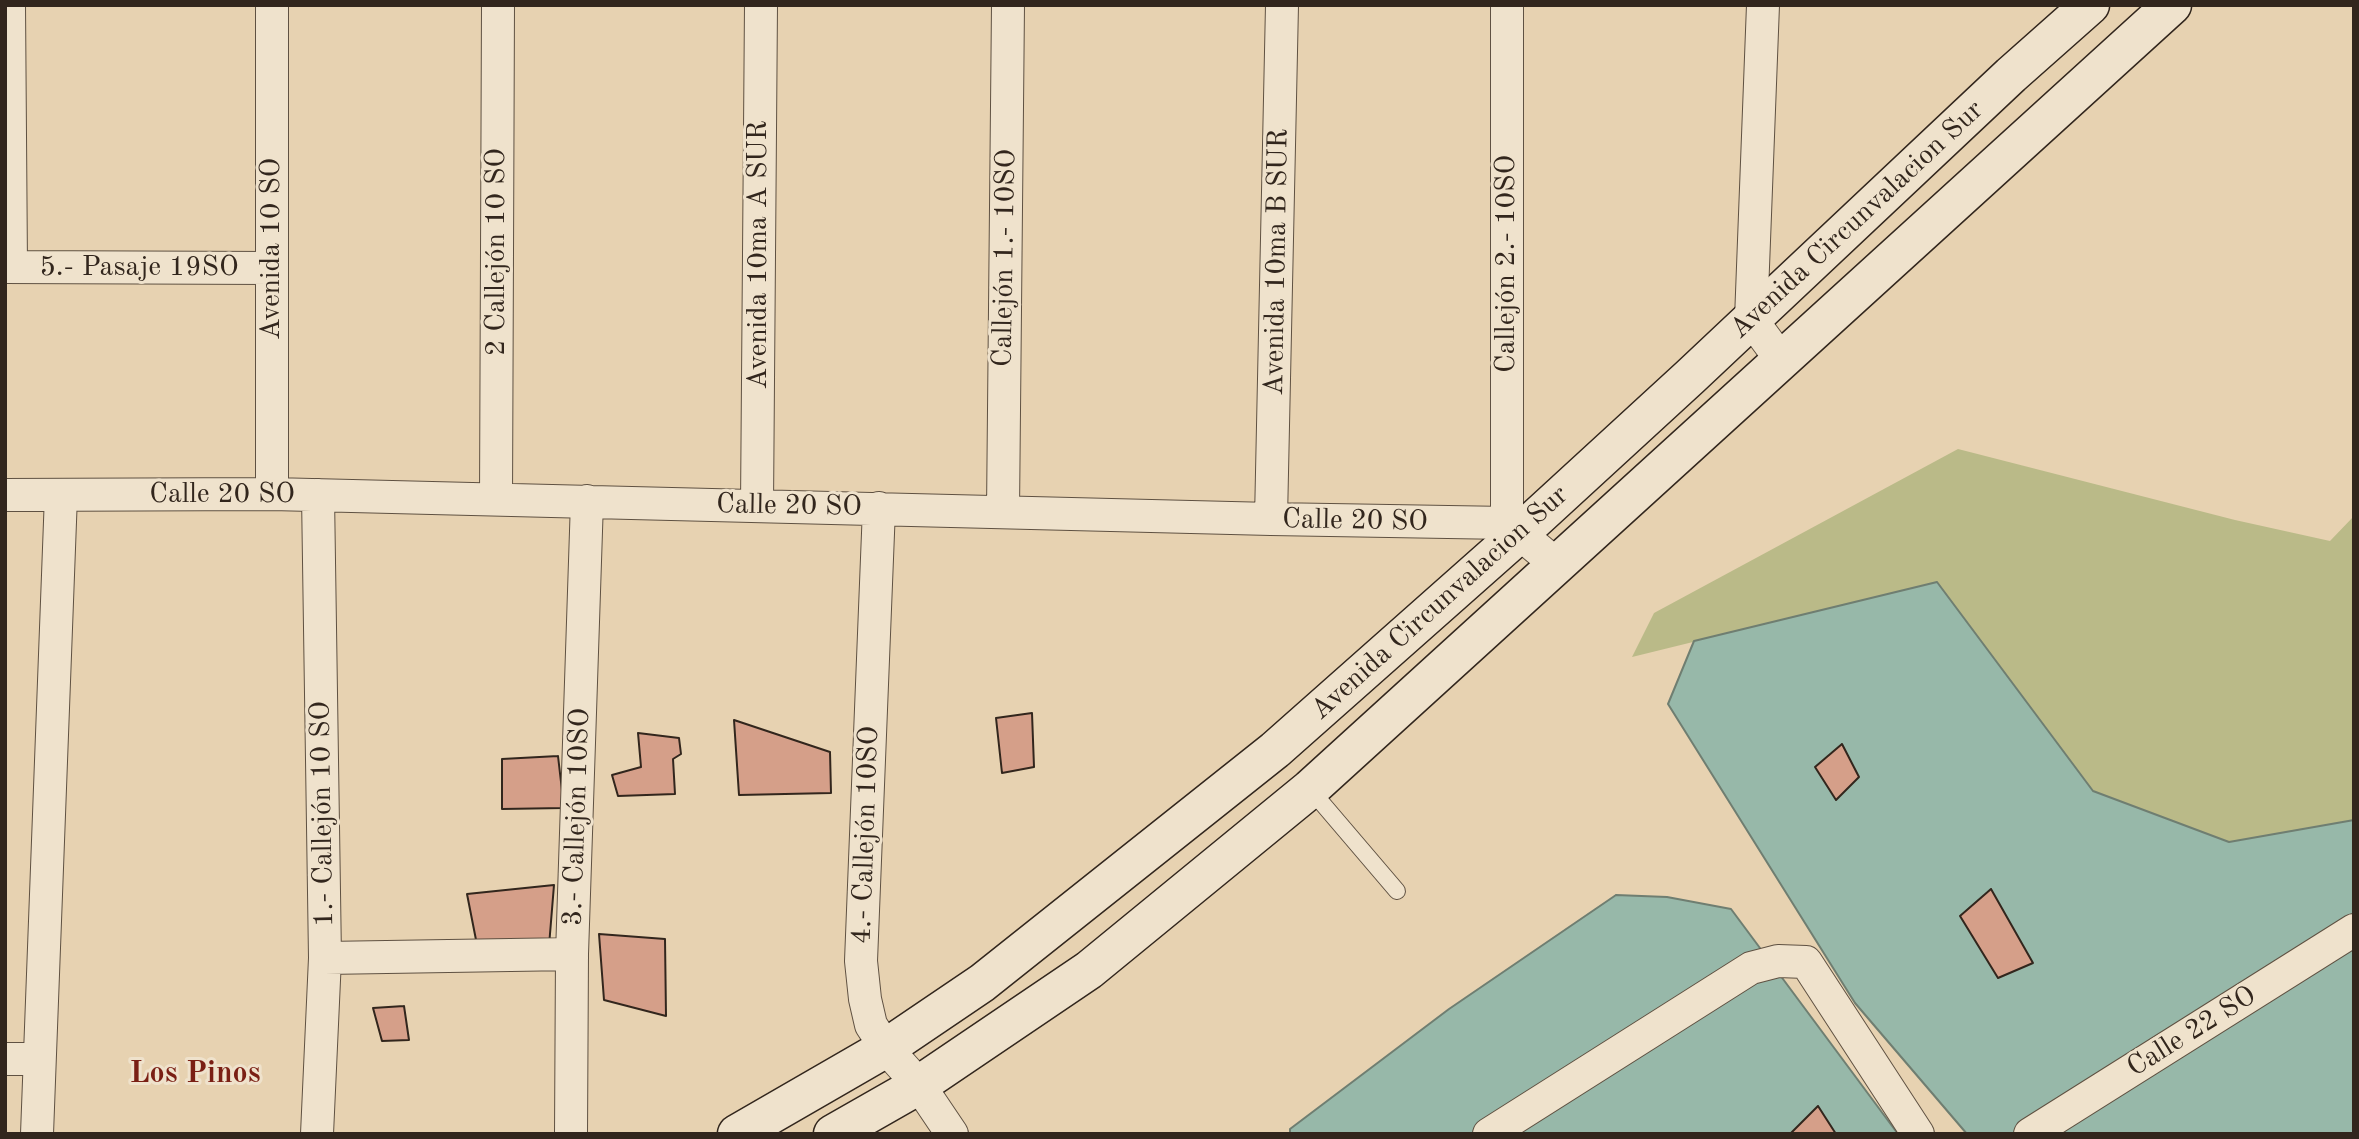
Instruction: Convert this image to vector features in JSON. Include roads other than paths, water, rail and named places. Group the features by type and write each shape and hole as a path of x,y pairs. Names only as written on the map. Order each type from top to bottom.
{"main road":[{"name":"Avenida Circunvalacion Sur","path":"737,1134 886,1048 982,983 1275,750 1514,528 1751,319 2090,5"},
{"name":"Avenida Circunvalacion Sur","path":"833,1134 919,1085 1089,970 1310,789 2172,5"},
{"path":"2058,32 2093,78"}],"street":[{"path":"8,267 9,5"},
{"name":"Avenida 10 SO","path":"272,5 272,494"},
{"name":"2 Callejón 10 SO","path":"496,499 498,5"},
{"name":"Avenida 10ma A SUR","path":"757,505 761,5"},
{"name":"Callejón 1.- 10SO","path":"1003,511 1008,5"},
{"name":"Avenida 10ma B SUR","path":"1271,519 1282,5"},
{"name":"Callejón 2.- 10SO","path":"1507,5 1514,528"},
{"path":"1763,5 1751,319 1782,360"},
{"name":"5.- Pasaje 19SO","path":"8,267 272,268"},
{"name":"Calle 20 SO","path":"5,495 318,495 1003,511 1514,528"},
{"path":"37,1134 61,495"},
{"name":"1.- Callejón 10 SO","path":"317,1134 325,958 318,495"},
{"name":"3.- Callejón 10SO","path":"570,1134 572,954 587,501"},
{"name":"4.- Callejón 10SO","path":"879,508 861,961 865,999 871,1025 886,1048 919,1085 952,1134"},
{"path":"1514,528 1557,565"},
{"name":"Calle 22 SO","path":"2030,1134 2354,930"},
{"path":"325,958 572,954"},
{"path":"1489,1134 1751,968 1778,961 1806,962 1918,1134"},
{"path":"5,1059 38,1059"}],"lane":[{"path":"1310,789 1397,891"}],"district":[{"name":"Los Pinos","path":"195,1074"}]}
